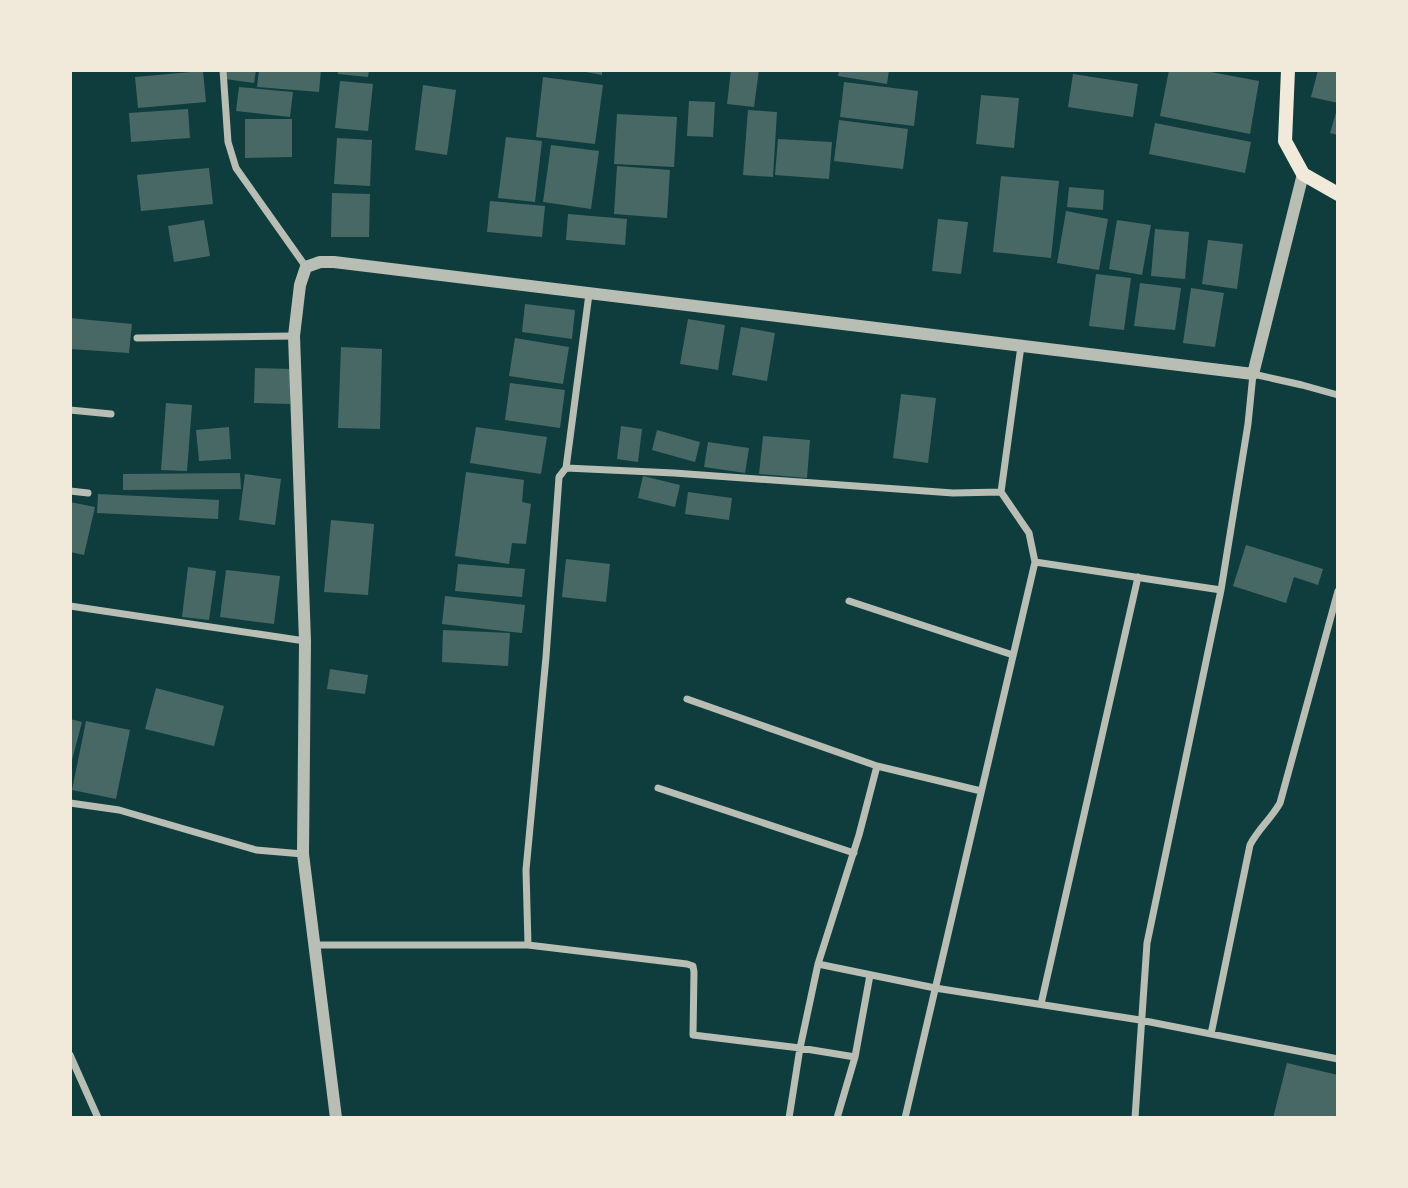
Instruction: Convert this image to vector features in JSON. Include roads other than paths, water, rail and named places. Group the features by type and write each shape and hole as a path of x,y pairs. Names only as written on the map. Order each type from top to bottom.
{"main road":[{"path":"1288,70 1286,141 1303,174 1338,194"}],"street":[{"path":"223,70 230,155 306,267"},
{"path":"1135,1118 1147,943 1221,590 1248,425 1253,374 1303,174"},
{"path":"306,267 320,262 334,262 1253,374 1302,384 1338,396"},
{"path":"306,267 300,285 293,336 305,640 303,854 336,1118"},
{"path":"527,945 526,870 546,657 559,477 565,468 589,294"},
{"path":"136,338 293,336"},
{"path":"905,1118 1035,562 1028,533 1001,492 1021,346"},
{"path":"70,410 111,414"},
{"path":"565,468 674,472 953,493 1001,492"},
{"path":"70,491 89,493"},
{"path":"1035,562 1221,590"},
{"path":"1041,1004 1138,578"},
{"path":"1212,1034 1250,845 1256,832 1273,816 1280,803 1338,591"},
{"path":"849,601 1013,655"},
{"path":"70,606 305,640"},
{"path":"687,699 877,766 981,791"},
{"path":"789,1118 800,1048 818,964 877,766"},
{"path":"658,788 853,853"},
{"path":"70,803 119,810 256,850 303,854"},
{"path":"314,945 527,945 693,966 693,1035 855,1057"},
{"path":"818,964 935,988 1140,1020 1338,1059"},
{"path":"837,1118 855,1057 870,975"},
{"path":"70,1055 99,1118"}]}
